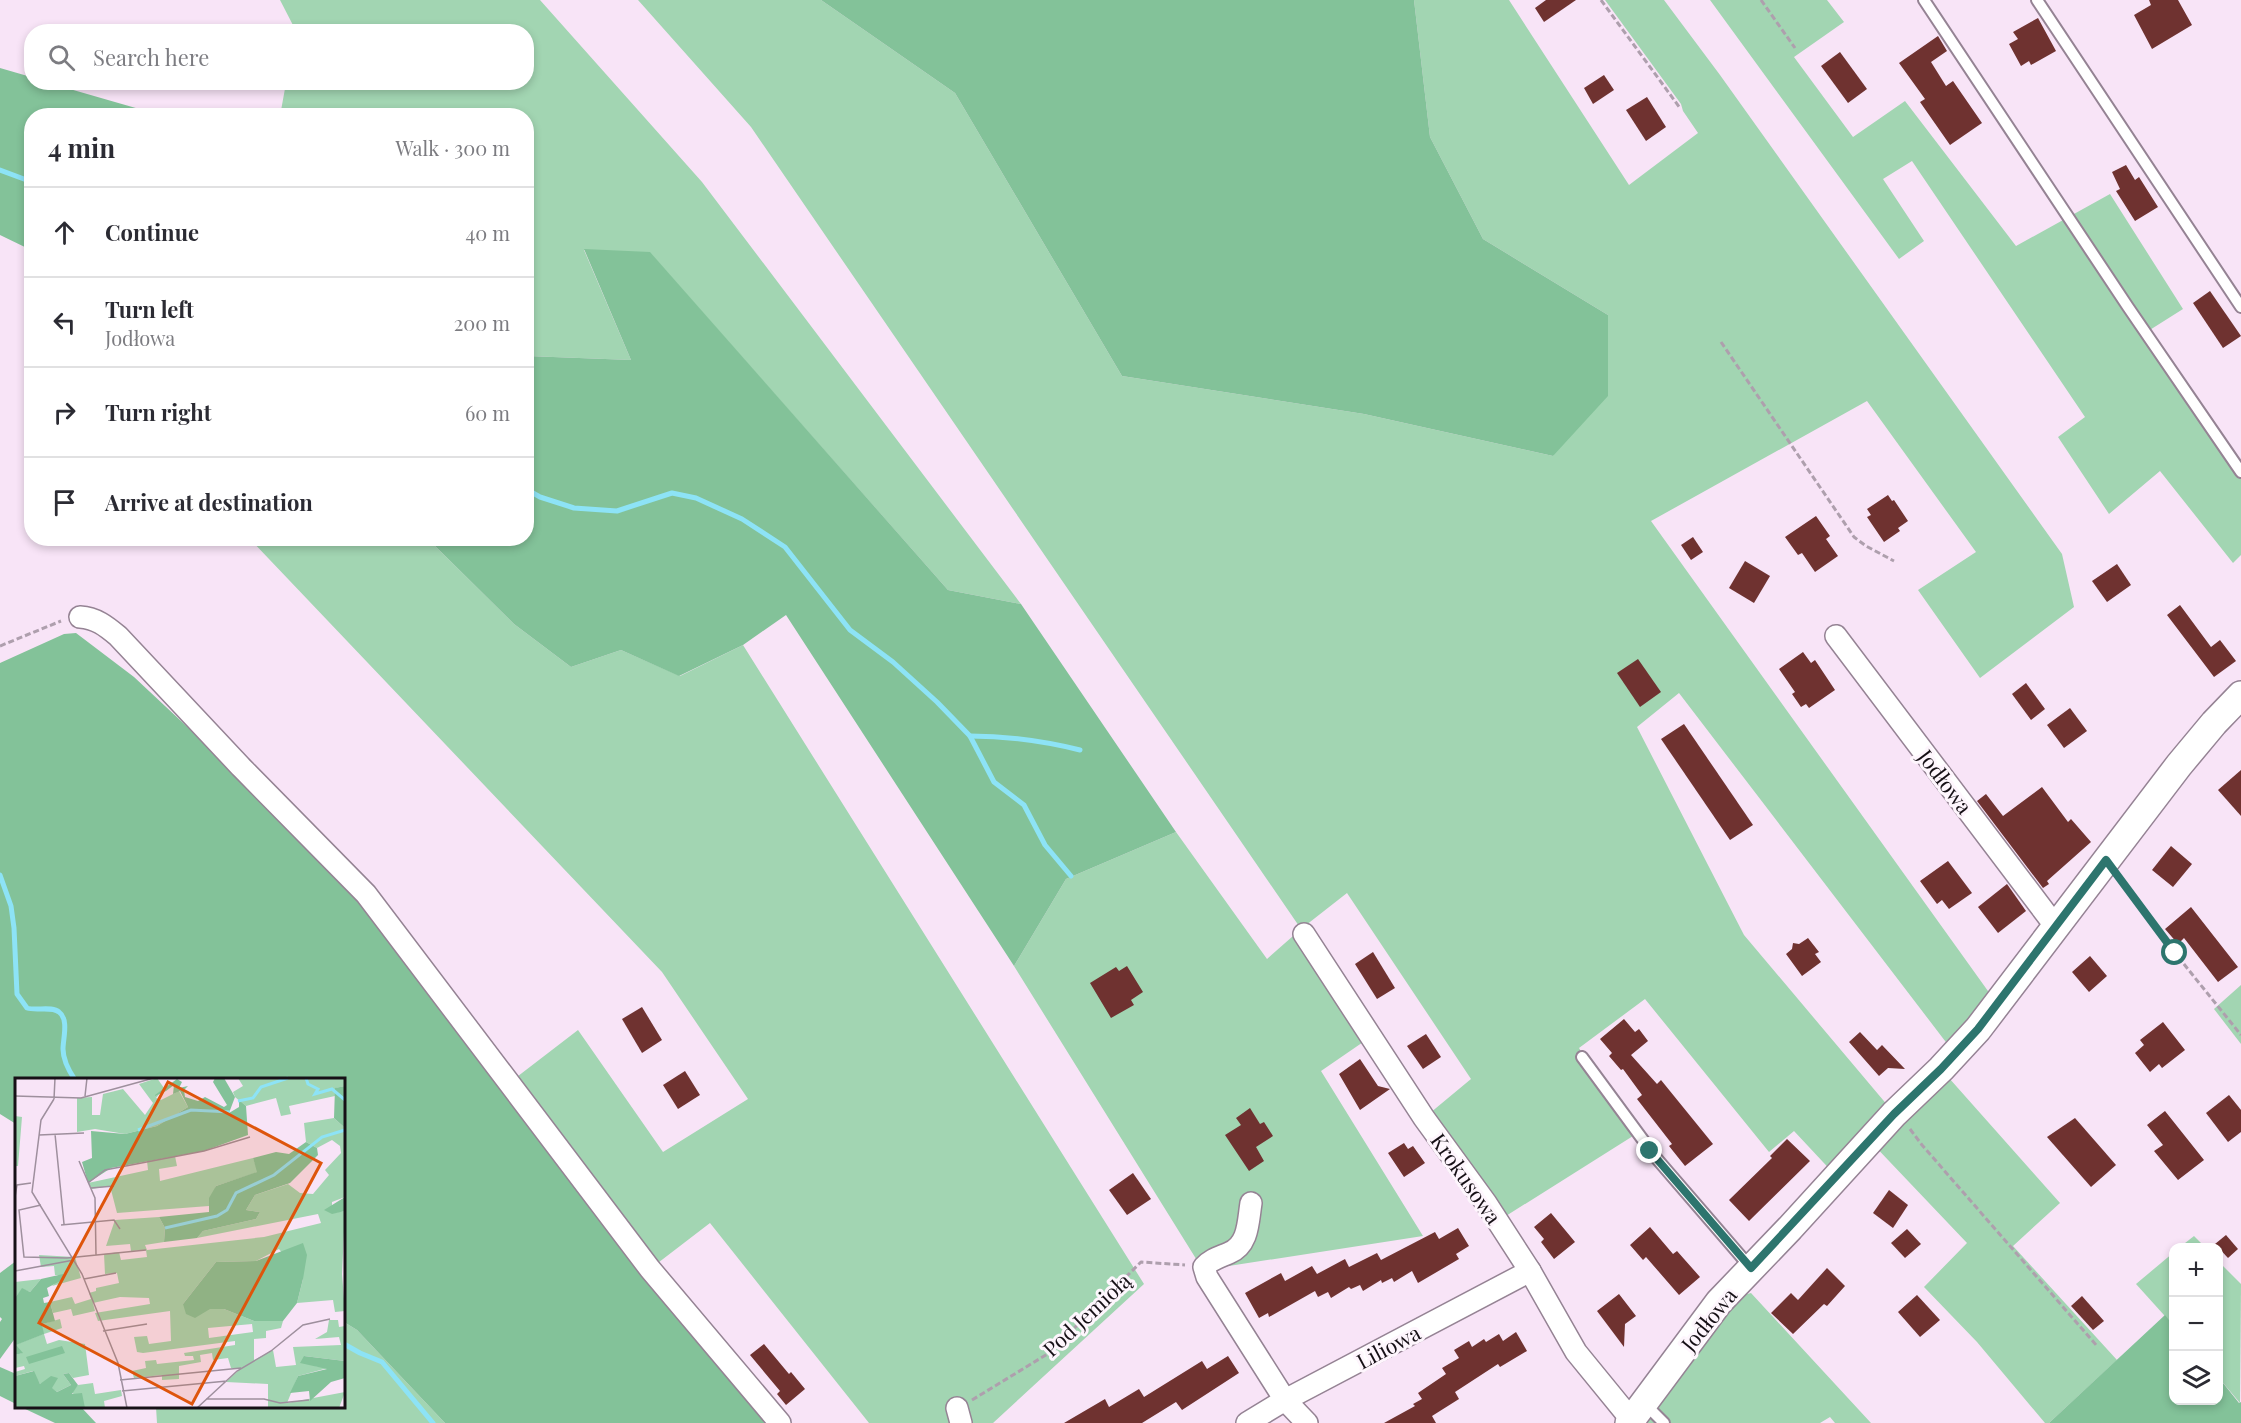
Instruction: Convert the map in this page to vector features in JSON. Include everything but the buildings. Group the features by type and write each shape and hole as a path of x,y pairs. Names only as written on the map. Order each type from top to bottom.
{"street":[{"path":"80,616 104,624 118,636 232,758 366,894 643,1260 780,1423"},
{"name":"Jodłowa","path":"1836,636 2056,927"},
{"name":"Jodłowa","path":"1635,1417 1719,1302 1896,1112 1978,1029 2179,765 2241,695"},
{"name":"Krokusowa","path":"1304,934 1424,1118 1486,1203 1530,1271 1576,1352 1635,1417"},
{"path":"1251,1203 1245,1238 1241,1245 1209,1261 1204,1267 1207,1278 1285,1400 1307,1423"},
{"name":"Liliowa","path":"1246,1423 1285,1400 1530,1271"}],"lane":[{"path":"1924,0 2128,307 2241,472"},
{"path":"2037,0 2241,307"},
{"path":"1582,1057 1657,1159 1751,1268"},
{"path":"1635,1417 1664,1423"}],"path":[{"path":"1601,0 1680,108"},
{"path":"1761,0 1795,48"},
{"path":"1721,342 1854,537 1894,561"},
{"path":"0,646 38,629 80,616"},
{"path":"2106,860 2175,953 2241,1035"},
{"path":"1896,1112 2097,1346"},
{"name":"Pod Jemiołą","path":"959,1416 1049,1353 1141,1262 1204,1267"}],"green space":[{"path":"280,0 540,0 702,182 1021,604 948,590 650,253 584,250 631,360 534,356 534,108 281,108 285,90 534,90 534,24 292,24"},
{"path":"638,0 821,0 955,93 1122,376 1364,414 1553,456 1608,315 1483,239 1430,137 1414,0 1509,0 1629,185 1698,133 1683,111 1681,104 1605,0 1664,0 2062,554 2074,607 1980,678 1918,590 1976,552 1867,401 1651,521 1998,1005 1955,1054 1679,693 1637,727 1744,935 1894,1113 1941,1069 2060,1203 2013,1246 2117,1360 2049,1423 2045,1423 1977,1342 1924,1287 1967,1243 1870,1141 1837,1177 1794,1131 1769,1152 1645,999 1579,1048 1633,1136 1498,1221 1424,1118 1471,1079 1347,893 1301,929 751,127"},
{"path":"821,0 1414,0 1430,137 1483,239 1608,315 1608,396 1553,456 1364,414 1122,376 955,93"},
{"path":"1710,0 1827,0 1844,22 1794,57 1853,137 1905,101 2016,246 2110,194 2183,309 2145,333 2241,471 2241,555 2233,563 2160,471 2109,514 2058,437 2085,417 1912,161 1883,179 1924,241 1899,259"},
{"path":"0,68 24,75 24,90 73,90 136,108 24,108 24,247 0,235"},
{"path":"584,249 650,252 948,590 1021,604 1176,832 1066,879 1014,966 786,615 743,645 679,676 621,650 571,667 514,624 435,546 534,546 534,356 631,360"},
{"path":"257,546 435,546 514,624 571,667 621,650 680,676 743,645 1144,1284 993,1423 869,1423 710,1223 650,1269 509,1083 578,1030 663,1152 748,1099 662,972"},
{"path":"76,633 134,677 366,894 780,1423 445,1423 357,1330 345,1323 345,1078 15,1078 15,1123 0,1114 0,663 64,634"},
{"path":"1176,832 1267,959 1301,929 1369,1038 1321,1071 1423,1236 1203,1270 1014,966 1066,879"},
{"path":"2241,985 2241,1044 2214,1009"},
{"path":"2194,1236 2201,1243 2185,1243"},
{"path":"2169,1256 2169,1321 2136,1284"},
{"path":"15,1262 15,1338 0,1359 0,1322 2,1319 0,1317 0,1273"},
{"path":"2223,1266 2241,1284 2240,1403 2223,1383"},
{"path":"1751,1293 1871,1423 1835,1423 1830,1417 1820,1423 1634,1423 1719,1302"},
{"path":"2165,1315 2169,1320 2169,1405 2223,1405 2223,1383 2239,1403 2241,1402 2241,1423 2049,1423"},
{"path":"345,1323 357,1330 445,1423 157,1423 156,1408 345,1408"},
{"path":"0,1367 15,1374 15,1404 0,1396"},
{"path":"23,1408 82,1408 96,1423 55,1423"}],"waterway":[{"path":"0,170 24,179"},
{"path":"534,494 574,508 617,511 672,493 696,498 742,519 785,547 850,630 893,662 970,736 994,782 1024,805 1045,845 1071,876"},
{"path":"970,736 1025,740 1080,750"},
{"path":"0,875 11,906 17,994 27,1008 52,1009 62,1015 65,1024 64,1057 74,1078"},
{"path":"345,1345 382,1362 433,1423"}],"route":[{"path":"1650,1151 1751,1268 1894,1114 1978,1029 2106,860 2175,953"}]}
